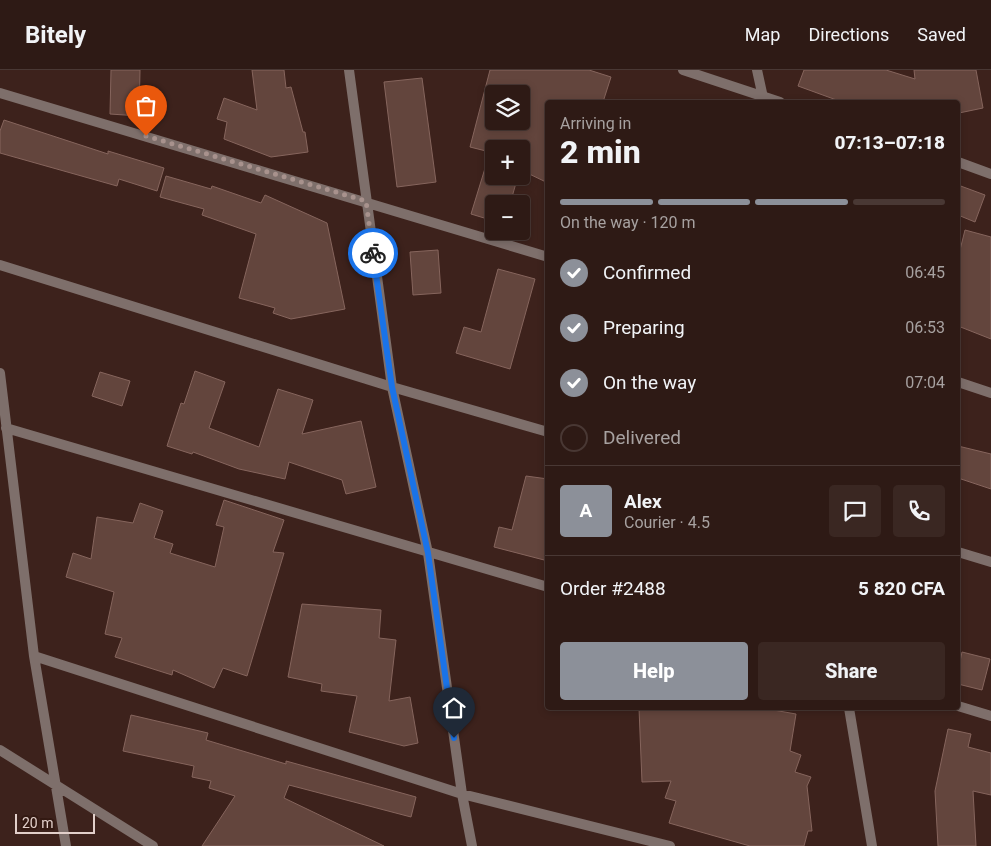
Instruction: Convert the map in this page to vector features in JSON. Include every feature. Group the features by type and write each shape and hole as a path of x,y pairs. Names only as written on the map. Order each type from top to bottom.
{"street":[{"path":"349,70 392,387 428,553 462,794 472,846"},
{"path":"684,70 763,100"},
{"path":"757,70 763,100"},
{"path":"0,93 545,256"},
{"path":"960,163 991,174"},
{"path":"0,265 392,387 545,431"},
{"path":"0,373 34,656 66,846"},
{"path":"960,383 991,392"},
{"path":"6,428 545,586"},
{"path":"960,553 991,562"},
{"path":"34,656 462,794 670,846"},
{"path":"960,707 991,716"},
{"path":"849,710 872,846"},
{"path":"0,750 153,846"}],"building":[{"path":"111,70 140,70 139,116 110,114"},
{"path":"252,70 284,70 286,88 291,87 303,132 305,132 308,152 271,157 224,139 227,122 217,119 224,98 257,110"},
{"path":"490,70 589,70 611,77 604,100 545,100 545,182 530,174 530,140 485,140 485,151 470,147 485,89 485,130 530,130 530,85 486,85"},
{"path":"804,70 886,70 915,79 914,70 976,70 983,108 960,113 960,100 836,100 798,86"},
{"path":"422,78 436,182 397,187 384,82"},
{"path":"4,120 108,154 108,151 164,168 157,191 119,179 117,186 0,153 0,131"},
{"path":"485,168 485,185 515,185 513,195 485,195 485,218 471,214"},
{"path":"166,176 211,189 212,186 261,203 265,195 327,223 345,309 291,319 273,313 275,308 239,298 256,234 202,215 204,209 160,197"},
{"path":"960,186 985,195 975,222 960,216"},
{"path":"965,230 991,237 991,339 960,327 960,250"},
{"path":"438,250 441,293 413,295 410,252"},
{"path":"498,269 535,279 510,369 456,353 464,327 481,332"},
{"path":"195,371 225,382 209,428 259,447 278,389 313,400 302,434 361,421 376,487 346,494 342,480 289,462 285,479 239,469 193,452 192,454 167,446 181,403 184,404"},
{"path":"100,372 130,381 122,406 92,396"},
{"path":"960,446 991,454 991,489 960,479"},
{"path":"526,476 545,479 545,560 494,547 499,527 512,530"},
{"path":"224,500 284,520 273,552 284,553 247,676 223,668 214,688 173,670 172,675 115,657 122,638 105,634 114,592 66,577 73,553 91,559 97,517 133,523 140,503 163,511 154,538 173,544 170,553 215,567 224,527 216,525"},
{"path":"302,604 381,610 379,638 396,640 389,701 410,697 418,743 404,746 349,732 357,696 321,691 322,684 288,677"},
{"path":"962,652 990,659 982,690 960,684"},
{"path":"639,710 773,710 796,714 790,751 801,755 795,772 811,777 807,786 812,831 808,831 804,846 750,846 669,823 676,801 665,798 671,781 642,782"},
{"path":"131,715 208,733 206,740 286,764 286,761 416,797 411,817 289,785 284,798 384,846 202,846 235,796 209,788 211,781 192,777 194,766 123,751"},
{"path":"948,729 971,734 968,747 991,753 991,795 973,791 976,846 938,846 935,791"}],"way so far":[{"path":"146,136 366,201 373,253"}],"route":[{"path":"373,253 392,387 428,553 454,738"}]}
